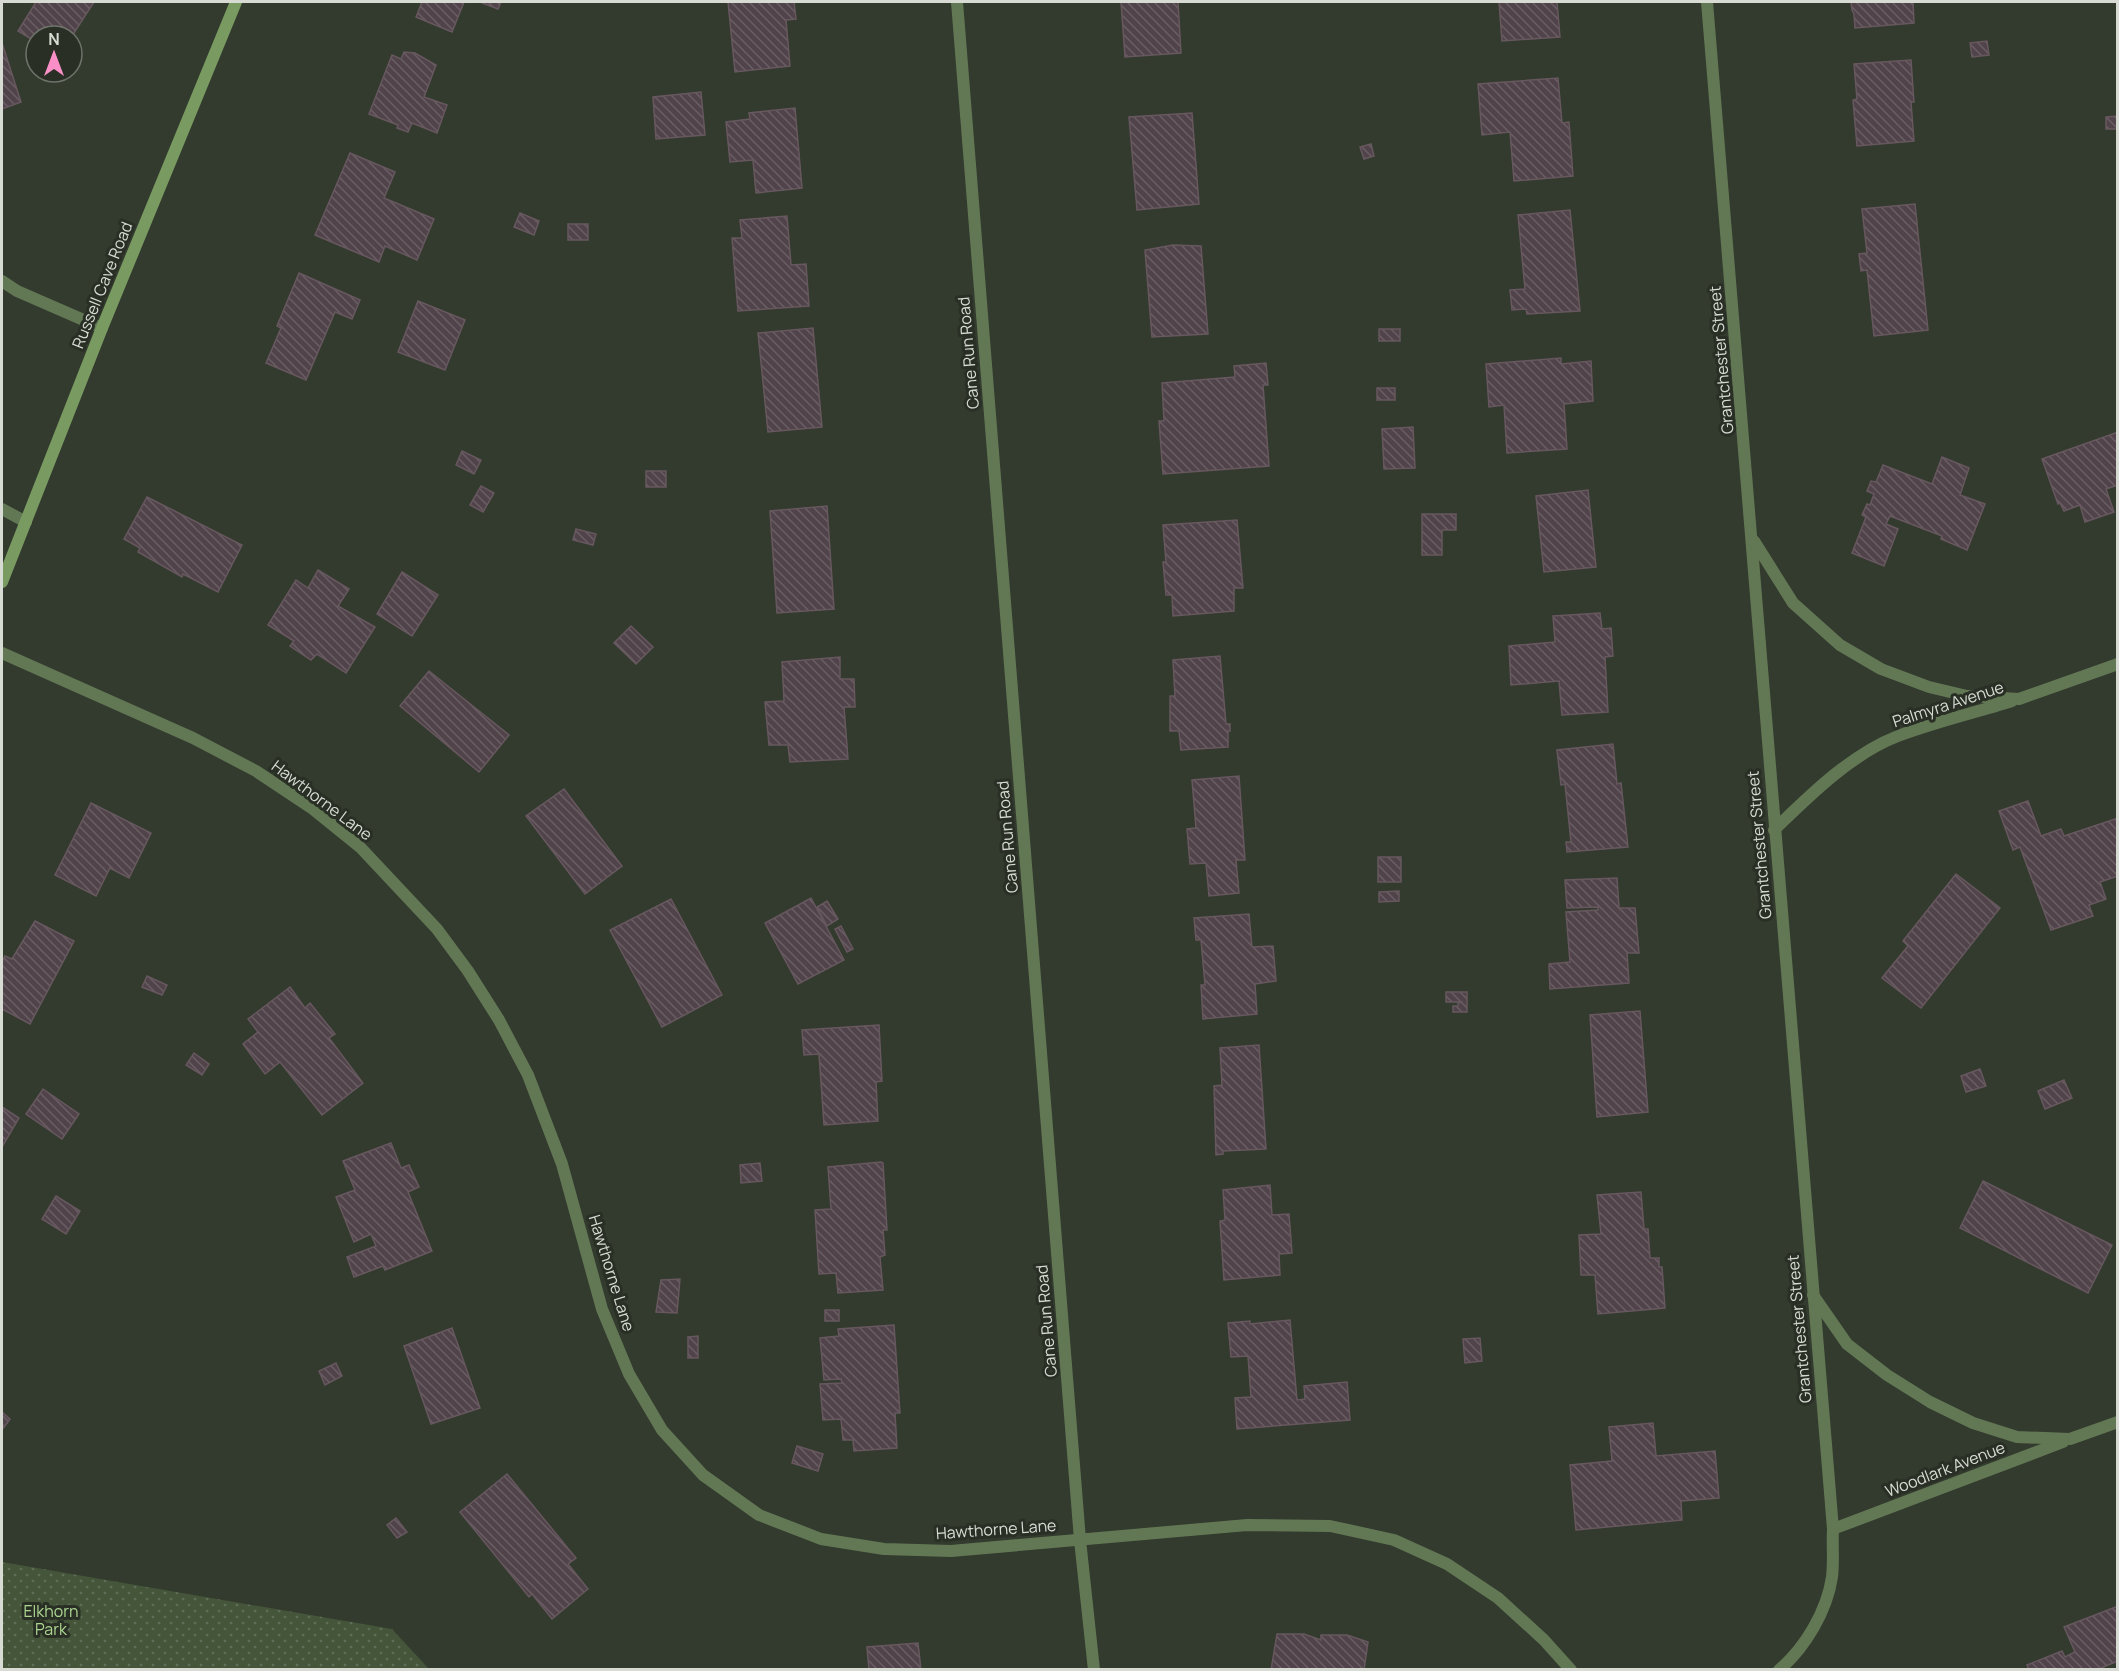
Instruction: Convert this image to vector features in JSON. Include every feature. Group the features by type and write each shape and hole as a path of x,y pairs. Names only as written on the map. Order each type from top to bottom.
{"main road":[{"name":"Russell Cave Road","path":"2,582 102,328 236,2"}],"street":[{"name":"Cane Run Road","path":"957,2 1080,1540 1094,1670"},
{"name":"Grantchester Street","path":"1707,2 1833,1529 1832,1577 1824,1604 1812,1631 1792,1659 1779,1670"},
{"path":"2,281 17,291 102,328"},
{"path":"2,508 26,522"},
{"name":"Palmyra Avenue","path":"1752,537 1793,603 1840,645 1881,669 1929,687 1967,696 2019,699"},
{"name":"Hawthorne Lane","path":"2,653 193,738 256,771 313,809 360,847 438,929 499,1020 528,1075 562,1164 602,1309 629,1374 662,1430 703,1474 759,1515 821,1539 884,1549 951,1551 1247,1525 1330,1527 1394,1540 1447,1564 1498,1598 1544,1640 1571,1670"},
{"name":"Palmyra Avenue","path":"1774,830 1814,790 1867,752 1896,737 2019,699 2118,664"},
{"name":"Woodlark Avenue","path":"1812,1294 1847,1344 1887,1375 1930,1402 1973,1423 2017,1437 2070,1439"},
{"name":"Woodlark Avenue","path":"1833,1529 2118,1422"}],"green space":[{"name":"Elkhorn Park","path":"2,1562 392,1629 429,1669 2,1669"}],"building":[{"path":"36,2 94,2 80,24 24,24 24,35 18,31"},
{"path":"422,2 464,2 452,32 416,17"},
{"path":"480,2 501,2 498,9"},
{"path":"728,2 794,2 796,19 786,20 790,66 735,72"},
{"path":"1121,2 1178,2 1181,53 1125,57"},
{"path":"1499,2 1557,2 1560,37 1502,41"},
{"path":"1851,2 1913,2 1914,23 1855,28"},
{"path":"1987,41 1989,55 1972,57 1970,43"},
{"path":"2,43 21,102 2,109"},
{"path":"404,52 415,53 436,65 424,97 447,105 437,133 412,123 408,132 397,128 398,125 369,114 392,55 401,59"},
{"path":"1911,60 1914,141 1857,146 1853,100 1857,99 1854,64"},
{"path":"1558,78 1562,123 1569,122 1573,176 1514,181 1510,132 1482,135 1478,84"},
{"path":"701,92 705,135 656,139 653,97"},
{"path":"795,108 802,188 756,193 753,160 730,162 726,122 750,119 749,113"},
{"path":"1192,113 1199,204 1137,210 1129,117"},
{"path":"2118,116 2118,129 2106,129 2106,117"},
{"path":"1371,144 1374,156 1364,159 1360,147"},
{"path":"350,153 395,172 384,198 434,219 417,260 385,246 379,262 315,235"},
{"path":"1915,204 1928,330 1874,336 1867,270 1861,271 1859,254 1867,253 1862,209"},
{"path":"1570,210 1580,311 1527,314 1526,309 1512,310 1510,290 1525,289 1518,215"},
{"path":"520,213 539,221 534,235 514,227"},
{"path":"787,216 791,265 806,264 809,306 738,311 732,238 742,238 740,220"},
{"path":"568,224 588,224 588,240 568,240"},
{"path":"1173,245 1201,246 1208,334 1152,337 1145,250"},
{"path":"299,273 360,300 352,319 335,312 306,380 266,363 281,328 277,326"},
{"path":"418,301 465,320 445,370 398,352"},
{"path":"813,328 822,427 768,432 758,333"},
{"path":"1379,329 1400,329 1400,341 1379,341"},
{"path":"1561,358 1561,364 1591,361 1593,401 1564,404 1567,449 1507,453 1504,405 1489,407 1486,364"},
{"path":"1266,363 1268,385 1263,385 1269,466 1163,474 1159,421 1164,421 1162,383 1235,377 1234,366"},
{"path":"1377,388 1395,388 1395,400 1377,400"},
{"path":"1413,427 1415,468 1384,469 1382,429"},
{"path":"2118,432 2118,485 2106,489 2114,512 2085,522 2080,505 2064,511 2060,503 2058,504 2042,459"},
{"path":"462,451 481,460 474,474 456,465"},
{"path":"1942,457 1969,468 1960,495 1985,504 1967,550 1941,539 1942,536 1890,516 1886,524 1898,529 1884,566 1852,553 1866,517 1862,515 1867,504 1870,505 1874,494 1867,491 1871,481 1876,482 1883,465 1932,484"},
{"path":"646,471 666,471 666,487 646,487"},
{"path":"481,486 494,493 483,512 470,505"},
{"path":"1588,490 1596,567 1544,572 1536,496"},
{"path":"147,497 242,545 218,592 183,574 182,577 138,552 140,548 124,539"},
{"path":"827,506 834,609 777,613 770,511"},
{"path":"1422,514 1456,514 1456,530 1442,530 1442,555 1422,555"},
{"path":"1237,520 1243,588 1234,588 1234,611 1173,616 1172,595 1166,595 1163,525"},
{"path":"576,529 596,534 593,545 573,540"},
{"path":"318,570 349,589 338,606 375,627 346,673 317,654 311,660 290,646 294,641 268,625 296,580 308,588"},
{"path":"402,572 438,595 412,636 377,614"},
{"path":"1600,613 1602,629 1611,628 1613,656 1605,657 1608,712 1562,715 1559,681 1511,685 1509,646 1555,642 1553,616"},
{"path":"631,626 653,647 636,664 614,643"},
{"path":"1220,656 1226,724 1230,724 1228,747 1181,750 1179,731 1170,731 1170,696 1175,696 1173,660"},
{"path":"840,657 840,679 854,679 855,707 844,707 848,759 790,762 788,745 769,745 765,702 784,701 782,662"},
{"path":"429,671 509,735 479,772 400,706"},
{"path":"1613,744 1617,784 1621,783 1628,847 1567,852 1566,842 1571,842 1565,784 1561,785 1557,750"},
{"path":"1239,776 1245,860 1236,860 1239,893 1209,896 1206,863 1190,864 1187,829 1196,828 1192,780"},
{"path":"564,789 622,866 585,894 526,816"},
{"path":"2028,801 2041,836 2061,829 2064,836 2118,818 2118,876 2100,882 2106,899 2089,905 2093,916 2051,930 2020,847 2013,850 1999,811"},
{"path":"91,803 151,833 129,878 110,868 96,896 55,875"},
{"path":"1378,857 1401,857 1401,882 1378,882"},
{"path":"1956,874 2000,908 1921,1008 1882,978 1908,946 1903,941"},
{"path":"1617,878 1619,908 1635,908 1639,953 1627,953 1629,983 1550,989 1549,964 1570,962 1566,912 1598,910 1598,907 1567,908 1565,880"},
{"path":"1399,891 1399,901 1379,902 1379,892"},
{"path":"811,898 844,960 798,984 765,923"},
{"path":"671,899 722,995 662,1027 610,930"},
{"path":"827,901 838,919 827,926 817,907"},
{"path":"1249,914 1252,947 1273,946 1276,981 1255,984 1257,1014 1203,1019 1201,985 1205,985 1201,940 1196,940 1194,918"},
{"path":"35,921 74,941 30,1024 2,1009 4,976 2,975 2,962 5,956 12,959"},
{"path":"841,926 853,949 847,952 835,929"},
{"path":"147,976 167,985 162,995 142,987"},
{"path":"290,987 305,1008 310,1003 335,1034 329,1038 363,1083 322,1115 280,1062 265,1074 243,1044 258,1032 248,1019"},
{"path":"1446,992 1467,992 1467,1012 1453,1012 1453,1006 1458,1006 1458,1003 1463,1002 1446,1002"},
{"path":"1640,1011 1648,1112 1597,1117 1590,1015"},
{"path":"879,1025 882,1081 876,1082 878,1121 824,1125 819,1054 804,1055 802,1030"},
{"path":"1259,1045 1266,1149 1223,1151 1223,1154 1216,1155 1214,1086 1222,1085 1220,1048"},
{"path":"194,1053 209,1064 202,1075 186,1065"},
{"path":"1980,1069 1986,1086 1966,1092 1961,1076"},
{"path":"2064,1080 2072,1098 2045,1109 2038,1091"},
{"path":"43,1089 79,1114 62,1139 26,1114"},
{"path":"2,1107 19,1118 2,1147"},
{"path":"391,1143 401,1168 409,1165 419,1187 408,1192 432,1251 385,1270 383,1266 354,1277 347,1257 376,1246 371,1234 354,1242 336,1197 355,1190 343,1161"},
{"path":"760,1163 762,1181 741,1183 740,1165"},
{"path":"883,1163 887,1230 883,1230 885,1255 880,1257 883,1290 838,1293 836,1273 819,1274 815,1210 831,1209 828,1167"},
{"path":"1983,1181 2112,1245 2088,1293 1960,1228"},
{"path":"1270,1185 1272,1215 1289,1214 1292,1253 1279,1254 1280,1275 1224,1280 1220,1221 1225,1220 1223,1190"},
{"path":"1641,1192 1644,1229 1648,1229 1650,1258 1659,1258 1659,1267 1662,1267 1665,1308 1598,1314 1595,1275 1581,1275 1579,1235 1601,1234 1597,1195"},
{"path":"56,1196 80,1211 66,1234 42,1219"},
{"path":"680,1279 677,1313 656,1312 661,1280"},
{"path":"825,1310 839,1310 839,1321 825,1321"},
{"path":"1290,1320 1297,1400 1305,1399 1304,1386 1347,1382 1350,1420 1237,1429 1235,1398 1251,1397 1248,1356 1231,1357 1228,1323 1250,1321 1250,1324"},
{"path":"894,1325 900,1413 895,1413 897,1448 854,1451 853,1440 843,1440 841,1419 823,1420 820,1384 842,1383 841,1379 824,1380 820,1338 839,1336 838,1329"},
{"path":"452,1328 480,1408 431,1424 404,1346"},
{"path":"698,1336 698,1358 688,1358 688,1337"},
{"path":"1480,1338 1482,1361 1465,1363 1463,1339"},
{"path":"336,1363 342,1376 325,1385 319,1371"},
{"path":"2,1412 10,1419 2,1430"},
{"path":"1653,1423 1656,1456 1715,1451 1719,1498 1681,1501 1682,1520 1576,1530 1570,1465 1612,1461 1609,1427"},
{"path":"797,1446 823,1454 818,1471 792,1463"},
{"path":"507,1474 576,1558 568,1564 588,1589 552,1619 532,1594 529,1597 460,1512"},
{"path":"396,1518 407,1532 397,1538 387,1525"},
{"path":"2118,1606 2118,1661 2096,1670 2029,1670 2027,1665 2062,1651 2065,1657 2075,1652 2064,1627"},
{"path":"1277,1634 1304,1634 1321,1640 1321,1635 1347,1635 1368,1642 1364,1670 1271,1670"},
{"path":"918,1643 921,1670 869,1670 867,1647"}]}
